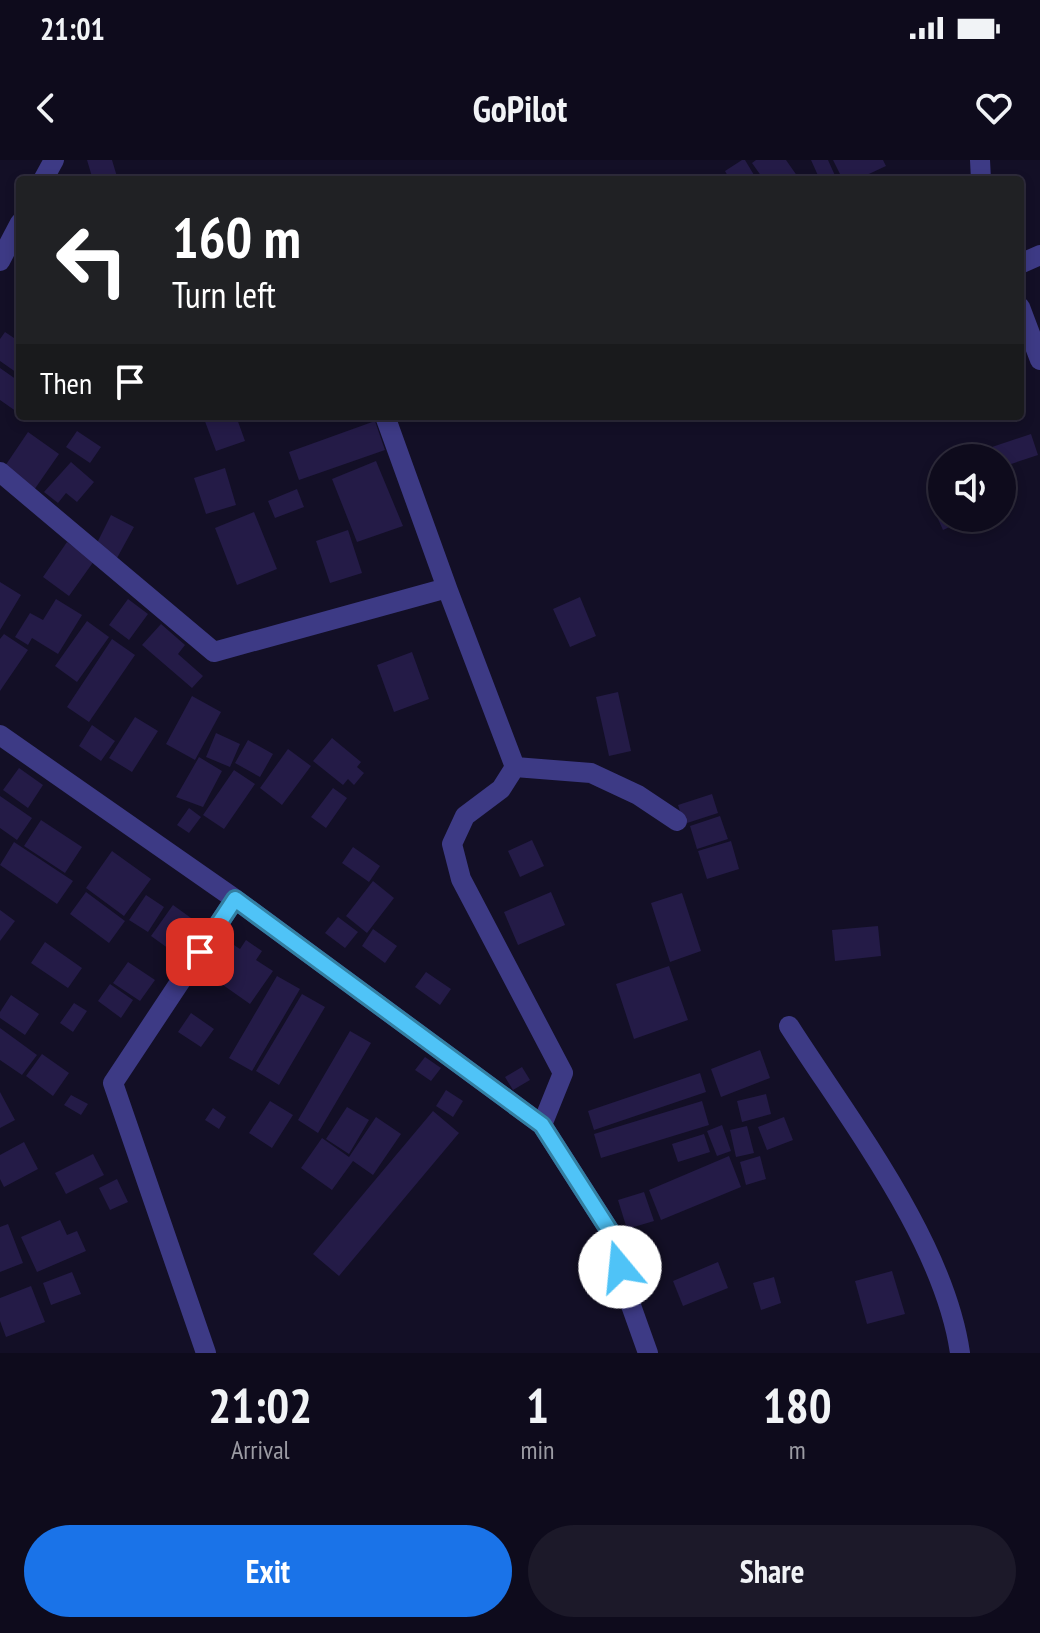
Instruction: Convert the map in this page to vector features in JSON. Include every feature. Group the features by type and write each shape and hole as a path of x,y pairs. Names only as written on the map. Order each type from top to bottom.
{"street":[{"path":"0,261 16,231"},
{"path":"1024,318 1040,360"},
{"path":"386,420 515,767"},
{"path":"0,472 214,652 447,588"},
{"path":"1,737 235,899 542,1125 613,1236 628,1297 648,1353"},
{"path":"515,767 591,773 638,795 677,821"},
{"path":"515,767 501,789 465,816 452,844 461,879 563,1073 542,1125"},
{"path":"206,1353 113,1083 235,899"},
{"path":"789,1026 908,1212 943,1293 960,1353"}],"building":[{"path":"87,160 112,160 117,176 92,176"},
{"path":"745,160 755,176 728,176 725,171"},
{"path":"756,160 786,160 797,176 761,176 752,163"},
{"path":"811,160 828,160 835,176 818,176"},
{"path":"833,160 883,160 886,166 865,176 841,176"},
{"path":"5,332 16,339 16,372 0,361 0,339"},
{"path":"0,368 16,379 16,411 0,400"},
{"path":"204,420 237,420 245,441 216,451"},
{"path":"375,421 385,450 299,480 289,452"},
{"path":"77,431 101,447 90,463 66,447"},
{"path":"28,432 59,454 34,490 3,469"},
{"path":"1031,434 1038,455 1016,462 1016,444 1001,444"},
{"path":"376,461 403,526 357,542 332,479"},
{"path":"71,462 94,482 77,502 66,493 58,503 44,492"},
{"path":"225,468 236,505 206,514 194,478"},
{"path":"297,489 304,507 275,518 268,501"},
{"path":"254,512 277,569 237,585 215,528"},
{"path":"111,515 134,527 117,558 95,547"},
{"path":"348,530 362,573 330,583 316,541"},
{"path":"67,542 94,561 69,596 43,577"},
{"path":"0,582 21,595 0,630"},
{"path":"580,597 596,636 570,647 553,609"},
{"path":"56,599 82,615 58,654 32,638 28,645 15,637 30,613 43,620"},
{"path":"128,599 148,614 129,640 109,625"},
{"path":"87,621 109,637 77,682 55,666"},
{"path":"161,624 185,645 178,654 203,676 192,688 142,645"},
{"path":"4,634 28,650 0,691 0,639"},
{"path":"112,639 135,655 89,722 67,707"},
{"path":"412,652 429,699 394,712 377,665"},
{"path":"618,692 631,751 609,756 596,697"},
{"path":"192,696 221,712 195,760 166,744"},
{"path":"135,717 158,731 132,772 109,758"},
{"path":"92,725 115,741 101,761 79,746"},
{"path":"216,733 240,744 230,767 206,757"},
{"path":"332,738 361,762 357,767 364,773 354,785 348,779 343,785 313,761"},
{"path":"248,740 273,754 260,777 235,763"},
{"path":"288,749 311,766 282,805 260,788"},
{"path":"199,757 222,771 203,807 176,797"},
{"path":"19,768 43,785 28,808 3,790"},
{"path":"234,770 255,784 224,829 203,815"},
{"path":"333,788 347,798 326,828 311,817"},
{"path":"712,794 718,813 684,824 678,805"},
{"path":"0,796 32,818 17,840 0,828"},
{"path":"189,808 201,817 189,833 177,825"},
{"path":"720,816 728,839 697,849 690,826"},
{"path":"41,820 82,847 65,873 24,846"},
{"path":"532,840 544,866 520,877 508,851"},
{"path":"731,841 739,869 707,879 698,851"},
{"path":"14,842 73,881 57,904 0,865"},
{"path":"353,847 380,866 369,882 342,863"},
{"path":"112,851 151,879 124,916 86,888"},
{"path":"373,881 394,898 367,933 346,916"},
{"path":"86,892 125,921 109,943 70,914"},
{"path":"551,892 565,925 518,945 504,912"},
{"path":"682,893 701,951 670,962 651,903"},
{"path":"146,895 164,907 148,932 129,920"},
{"path":"173,905 198,923 176,954 151,936"},
{"path":"0,910 15,921 0,941"},
{"path":"338,917 358,932 345,948 325,933"},
{"path":"878,926 881,956 835,961 832,930"},
{"path":"373,929 397,946 385,963 362,946"},
{"path":"246,940 262,951 256,960 273,971 250,1004 206,973 228,941 240,949"},
{"path":"45,942 82,968 68,988 31,963"},
{"path":"128,962 155,980 140,1001 113,983"},
{"path":"669,966 688,1020 634,1039 616,984"},
{"path":"426,972 451,989 440,1005 415,987"},
{"path":"277,976 300,989 252,1071 229,1058"},
{"path":"110,984 133,1000 121,1018 98,1001"},
{"path":"302,994 325,1007 279,1085 256,1071"},
{"path":"11,995 39,1014 25,1035 0,1018 0,1012"},
{"path":"74,1003 87,1011 73,1032 60,1023"},
{"path":"191,1013 214,1029 201,1047 178,1032"},
{"path":"0,1028 37,1055 22,1075 0,1060"},
{"path":"350,1031 371,1043 318,1133 298,1120"},
{"path":"760,1050 770,1078 721,1097 711,1069"},
{"path":"42,1054 69,1073 53,1096 26,1076"},
{"path":"425,1057 441,1068 431,1081 415,1070"},
{"path":"522,1067 530,1080 513,1090 505,1077"},
{"path":"700,1073 706,1092 594,1130 588,1111"},
{"path":"446,1090 463,1101 453,1117 436,1106"},
{"path":"0,1092 15,1120 0,1128"},
{"path":"766,1094 771,1114 742,1122 737,1101"},
{"path":"71,1095 88,1104 81,1115 64,1105"},
{"path":"270,1101 293,1115 272,1148 249,1133"},
{"path":"702,1101 709,1125 601,1158 594,1134"},
{"path":"347,1107 369,1120 349,1154 326,1139"},
{"path":"213,1108 226,1117 219,1129 205,1120"},
{"path":"433,1111 459,1133 339,1276 313,1254"},
{"path":"376,1117 401,1134 373,1175 353,1161 332,1190 301,1168 322,1138 349,1157"},
{"path":"784,1117 793,1140 767,1150 758,1127"},
{"path":"722,1125 731,1151 717,1156 707,1131"},
{"path":"747,1126 754,1153 736,1157 730,1130"},
{"path":"704,1134 710,1152 678,1162 672,1144"},
{"path":"24,1142 38,1169 4,1187 0,1179 0,1155"},
{"path":"93,1154 104,1175 66,1194 55,1173"},
{"path":"729,1156 741,1187 661,1220 649,1190"},
{"path":"760,1156 766,1179 746,1185 740,1162"},
{"path":"117,1179 128,1202 110,1210 99,1188"},
{"path":"644,1192 654,1221 627,1229 618,1200"},
{"path":"60,1220 67,1235 77,1231 86,1251 37,1272 21,1237"},
{"path":"8,1224 23,1263 0,1272 0,1227"},
{"path":"718,1262 728,1288 683,1306 673,1281"},
{"path":"892,1271 905,1314 867,1324 855,1281"},
{"path":"72,1272 81,1294 51,1305 43,1283"},
{"path":"774,1277 781,1303 761,1310 753,1283"},
{"path":"31,1286 45,1322 6,1337 0,1321 0,1298"}],"route":[{"path":"200,952 235,899 542,1125 613,1236 620,1267"}]}
